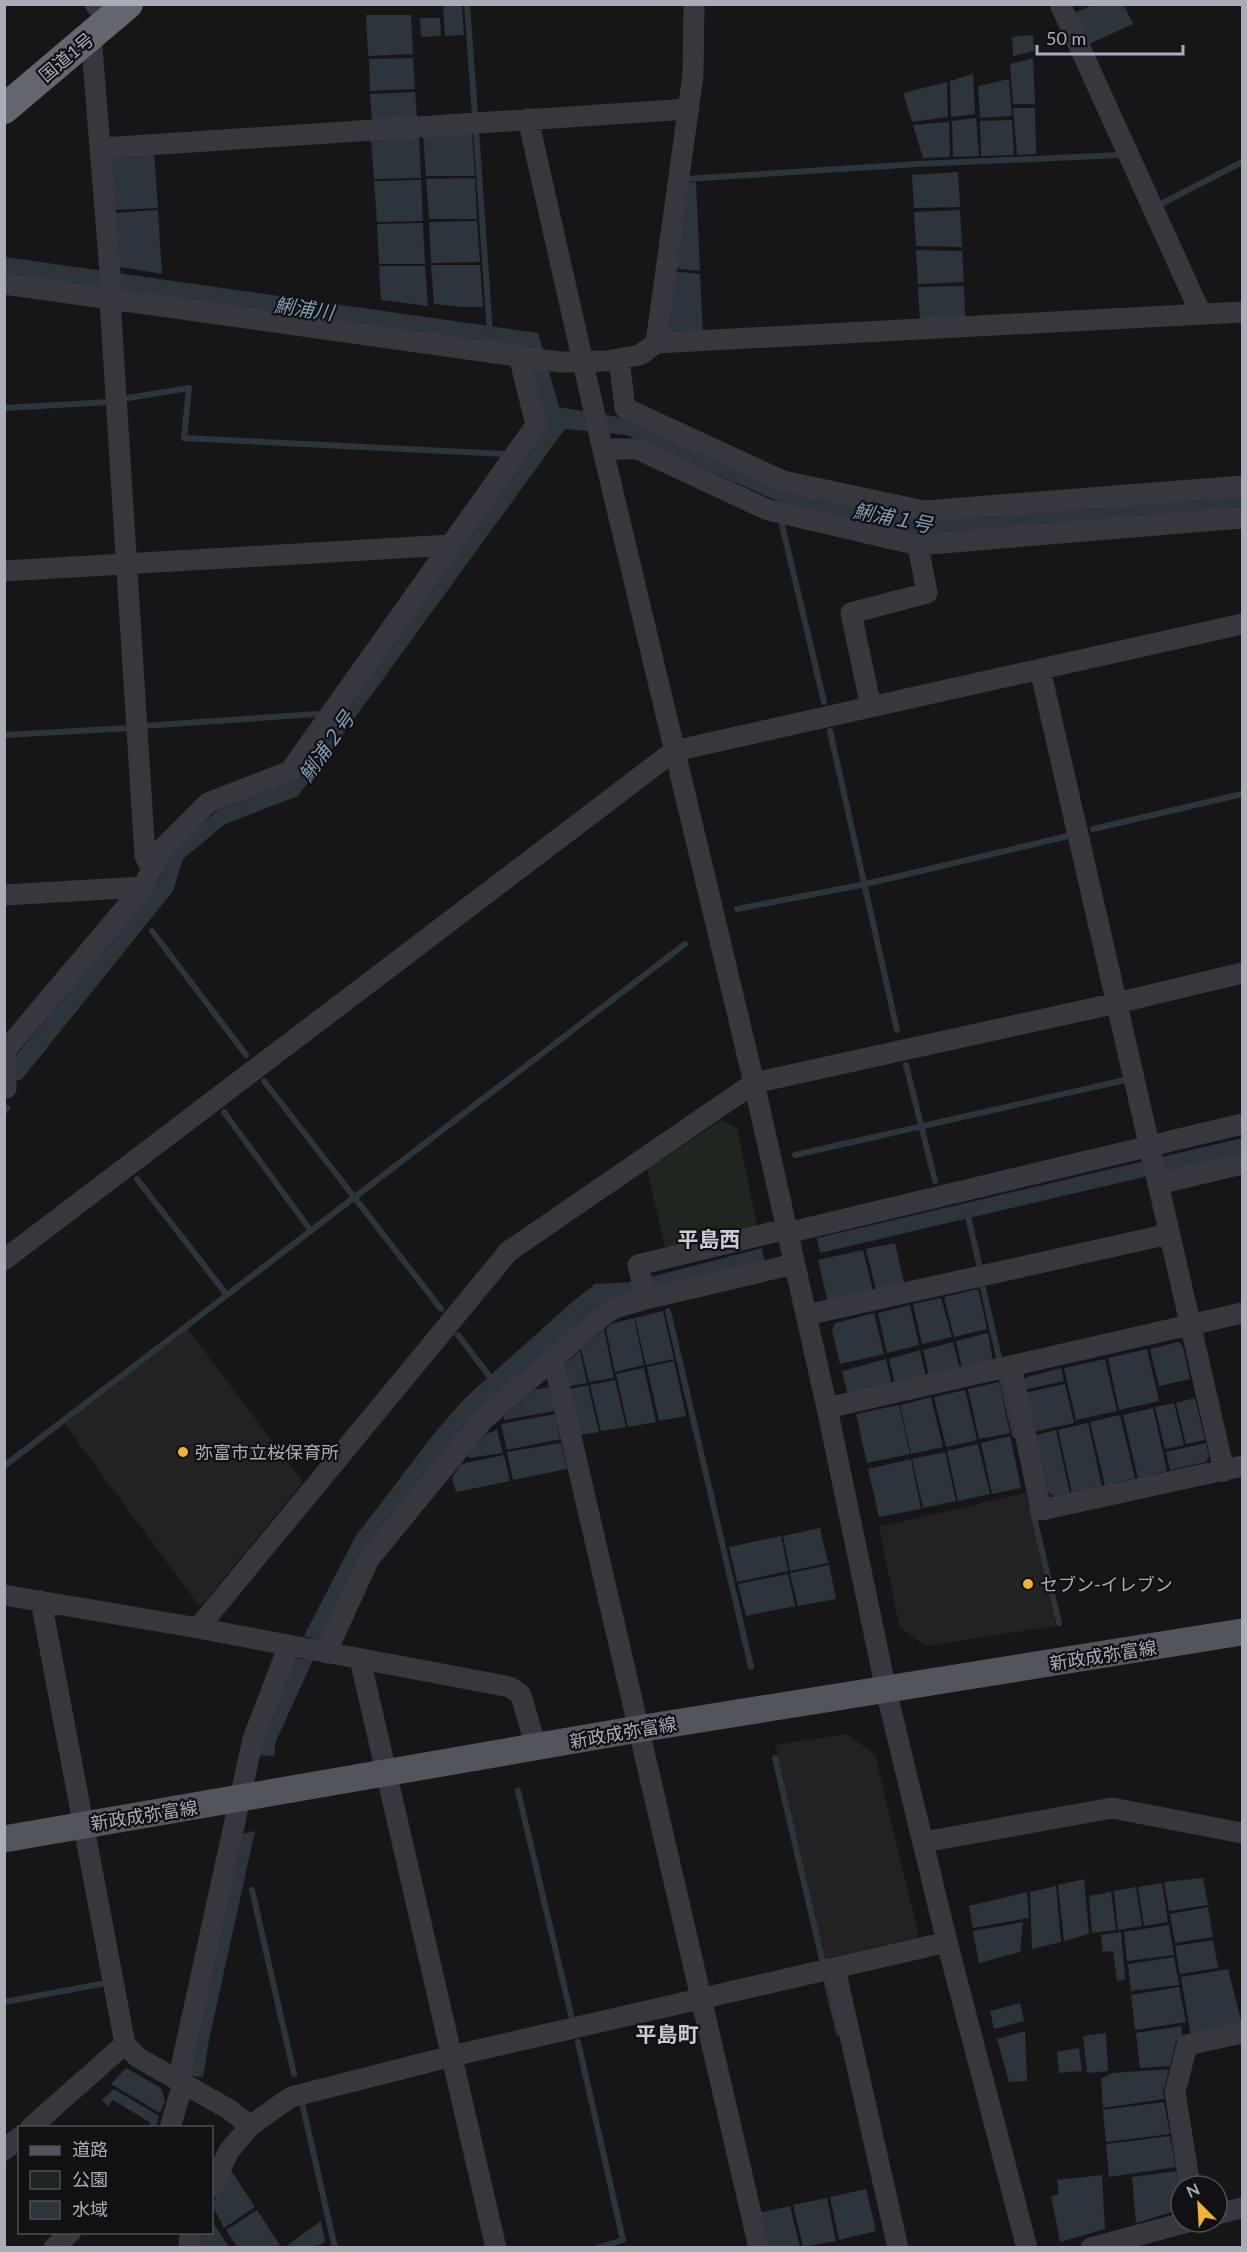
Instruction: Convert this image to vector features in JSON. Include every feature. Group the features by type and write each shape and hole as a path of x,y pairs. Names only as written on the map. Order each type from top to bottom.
{"highway":[{"name":"国道1号","path":"4,109 106,16"}],"main road":[{"name":"新政成弥富線","path":"4,1839 239,1799 386,1771 1242,1632"}],"street":[{"path":"656,343 693,75 694,4"},
{"path":"1060,4 1201,314"},
{"path":"106,16 102,148 147,878"},
{"path":"102,148 689,109"},
{"path":"528,119 602,446 754,1083 827,1408 886,1690 947,1942 1027,2247"},
{"path":"4,284 110,297 559,362 619,359 640,355 656,343 1242,312"},
{"path":"5,1088 5,1051 147,878 161,850 208,803 290,771 536,425 523,357"},
{"path":"619,359 625,408 783,481 924,511 1242,486"},
{"path":"602,446 637,449 768,510 918,545 1242,518"},
{"path":"4,571 450,545"},
{"path":"871,707 851,613 927,593 918,545"},
{"path":"4,1260 674,751 1242,624"},
{"path":"1011,1366 1041,1510 1233,1468 1190,1325 1040,669"},
{"path":"4,895 147,878"},
{"path":"198,1628 509,1251 754,1083 1118,1003 1242,973"},
{"path":"1155,1166 1242,1124"},
{"path":"646,1299 638,1265 787,1231 1155,1166 1242,1164"},
{"path":"806,1315 1169,1234"},
{"path":"326,1653 369,1559 483,1420 604,1315 615,1308 646,1299 794,1264"},
{"path":"827,1408 1242,1313"},
{"path":"553,1359 759,2247"},
{"path":"4,1595 198,1628 510,1686 521,1695 536,1747"},
{"path":"41,1601 125,2044 137,2057 230,2110 250,2126"},
{"path":"170,2126 253,1739 289,1645"},
{"path":"360,1659 496,2247"},
{"path":"924,1842 1112,1808 1242,1833"},
{"path":"213,2185 229,2151 250,2126 291,2097 452,2056 947,1942"},
{"path":"835,1969 898,2247"},
{"path":"1188,2174 1175,2092 1187,2045 1242,2033"},
{"path":"31,2126 125,2044"},
{"path":"4,2150 18,2139"},
{"path":"1091,2247 1169,2227"},
{"path":"54,2247 69,2234"}],"shaded area":[{"name":"弥富市立桜保育所","path":"187,1328 303,1482 200,1607 63,1422"},
{"path":"1026,1493 1056,1626 925,1646 899,1626 879,1527"},
{"path":"847,1734 875,1755 918,1932 916,1938 824,1959 775,1745"}],"green space":[{"path":"722,1120 737,1128 758,1230 666,1252 647,1169"}],"water":[{"path":"443,5 462,5 464,35 445,36"},
{"path":"1093,5 1124,5 1133,24 1085,46 1071,14"},
{"path":"366,15 411,15 413,54 368,56"},
{"path":"420,18 440,18 441,36 421,37"},
{"path":"1033,35 1034,51 1013,56 1012,37"},
{"path":"413,58 415,89 370,91 369,59"},
{"path":"1033,58 1035,104 1013,104 1010,64"},
{"path":"973,74 975,114 951,117 950,81"},
{"path":"1009,79 1012,116 980,118 978,86"},
{"path":"947,82 948,117 912,122 903,93"},
{"path":"415,92 417,117 372,120 370,94"},
{"path":"1013,108 1035,108 1036,154 1017,155"},
{"path":"976,118 979,156 953,157 952,121"},
{"path":"1012,120 1014,155 981,156 980,121"},
{"path":"949,122 950,157 923,158 913,125"},
{"path":"472,132 475,176 426,176 423,135"},
{"path":"419,135 421,178 374,179 371,138"},
{"path":"154,151 158,208 112,210 109,159 115,152"},
{"path":"958,172 960,207 914,208 912,175"},
{"path":"475,178 477,219 429,219 426,179"},
{"path":"421,180 423,221 377,222 374,181"},
{"path":"696,182 700,271 671,268 683,183"},
{"path":"158,210 162,274 115,266 112,213"},
{"path":"960,210 962,247 916,246 914,212"},
{"path":"477,221 480,262 431,263 429,222"},
{"path":"423,223 425,264 379,264 377,224"},
{"path":"916,250 962,251 964,282 918,284"},
{"path":"5,257 538,333 559,407 623,418 917,518 1242,494 1242,510 917,535 782,503 627,435 565,429 298,796 225,824 183,859 173,891 22,1079 14,1082 14,1058 158,882 170,851 217,811 287,783 546,425 525,348 5,276"},
{"path":"431,265 480,265 483,307 434,304"},
{"path":"379,266 425,266 428,306 381,300"},
{"path":"670,271 700,274 703,334 666,335"},
{"path":"964,286 965,318 920,321 918,287"},
{"path":"1242,1138 1242,1154 820,1253 817,1238"},
{"path":"895,1243 904,1283 876,1290 866,1249"},
{"path":"762,1248 765,1263 610,1301 598,1306 476,1414 321,1641 304,1636 355,1537 433,1435 463,1400 571,1303 595,1284 631,1282"},
{"path":"863,1250 873,1291 832,1301 827,1299 818,1260"},
{"path":"978,1289 987,1329 954,1337 944,1297"},
{"path":"941,1298 952,1337 922,1344 913,1304"},
{"path":"910,1305 919,1345 887,1353 878,1313"},
{"path":"663,1311 674,1359 646,1365 635,1318"},
{"path":"874,1313 884,1354 840,1364 832,1330 835,1323"},
{"path":"634,1318 644,1365 615,1372 606,1329 611,1324"},
{"path":"604,1330 614,1378 589,1382 581,1349"},
{"path":"988,1333 993,1361 962,1368 956,1341"},
{"path":"953,1342 960,1369 929,1376 923,1350"},
{"path":"1179,1342 1183,1347 1190,1379 1159,1386 1150,1349"},
{"path":"1147,1349 1159,1401 1119,1410 1108,1358"},
{"path":"920,1350 926,1377 895,1385 889,1359"},
{"path":"580,1351 587,1383 564,1387 560,1368"},
{"path":"886,1359 892,1385 852,1395 847,1392 842,1371"},
{"path":"1105,1359 1117,1411 1076,1420 1064,1368"},
{"path":"674,1361 686,1416 659,1421 647,1367"},
{"path":"644,1368 656,1422 628,1427 616,1374"},
{"path":"1061,1368 1064,1381 1024,1390 1022,1382 1027,1377"},
{"path":"615,1380 626,1427 601,1431 590,1385"},
{"path":"999,1382 1010,1433 979,1439 968,1389"},
{"path":"1065,1384 1074,1423 1034,1432 1024,1393"},
{"path":"588,1385 599,1432 574,1436 565,1390"},
{"path":"549,1387 555,1411 504,1420 504,1416 534,1390"},
{"path":"965,1390 977,1440 946,1447 934,1397"},
{"path":"931,1397 943,1447 911,1454 900,1405"},
{"path":"1195,1398 1205,1440 1186,1444 1176,1403"},
{"path":"1174,1403 1184,1445 1165,1449 1155,1407"},
{"path":"899,1405 910,1454 867,1463 856,1414"},
{"path":"1153,1408 1167,1471 1138,1478 1123,1415"},
{"path":"555,1414 560,1439 507,1450 501,1424"},
{"path":"1120,1415 1135,1478 1105,1486 1090,1422"},
{"path":"1088,1423 1102,1486 1072,1493 1058,1430"},
{"path":"497,1430 503,1453 469,1458 468,1454 486,1434"},
{"path":"1056,1430 1070,1494 1056,1497 1049,1494 1035,1435"},
{"path":"1010,1436 1021,1488 992,1494 981,1443"},
{"path":"561,1443 567,1469 513,1480 507,1452"},
{"path":"1206,1443 1209,1457 1206,1462 1170,1470 1166,1452"},
{"path":"978,1444 990,1494 958,1501 947,1451"},
{"path":"945,1452 956,1501 923,1508 912,1459"},
{"path":"504,1455 510,1481 456,1492 452,1478 461,1464"},
{"path":"911,1459 921,1509 879,1517 868,1469"},
{"path":"820,1528 828,1563 790,1571 783,1536"},
{"path":"781,1536 788,1571 737,1582 729,1547"},
{"path":"829,1565 836,1599 798,1606 790,1573"},
{"path":"788,1574 795,1606 746,1616 738,1584"},
{"path":"292,1658 313,1660 276,1741 274,1756 256,1755"},
{"path":"255,1831 203,2077 189,2076 241,1834"},
{"path":"1203,1878 1208,1905 1169,1911 1164,1882"},
{"path":"1084,1879 1089,1934 1064,1941 1058,1885"},
{"path":"1162,1883 1168,1922 1144,1926 1138,1887"},
{"path":"1056,1886 1061,1942 1032,1949 1030,1892"},
{"path":"1136,1887 1142,1926 1118,1930 1114,1891"},
{"path":"1027,1892 1029,1918 973,1928 969,1906"},
{"path":"1111,1892 1116,1930 1092,1933 1089,1896"},
{"path":"1208,1907 1213,1937 1175,1943 1170,1914"},
{"path":"1023,1922 1020,1952 979,1963 973,1931"},
{"path":"1169,1925 1174,1955 1127,1961 1124,1932"},
{"path":"1121,1932 1125,1980 1117,1981 1113,1951 1103,1952 1101,1935"},
{"path":"1213,1940 1218,1968 1180,1974 1175,1946"},
{"path":"1174,1957 1179,1985 1131,1991 1128,1964"},
{"path":"1228,1969 1242,2024 1191,2037 1181,1977"},
{"path":"1179,1987 1186,2022 1135,2030 1131,1995"},
{"path":"1020,2003 1024,2021 994,2029 990,2011"},
{"path":"1181,2026 1183,2039 1176,2041 1170,2066 1140,2068 1136,2033"},
{"path":"1025,2031 1027,2081 1009,2082 997,2039"},
{"path":"1106,2033 1108,2071 1087,2073 1083,2036"},
{"path":"1079,2048 1082,2071 1059,2073 1057,2052"},
{"path":"126,2068 161,2088 165,2101 160,2113 111,2084"},
{"path":"1169,2069 1163,2093 1164,2099 1103,2108 1101,2079 1112,2073"},
{"path":"114,2089 159,2116 156,2126 150,2126 151,2123 113,2100 108,2106 102,2100"},
{"path":"1164,2102 1170,2134 1106,2142 1103,2110"},
{"path":"1170,2136 1176,2167 1109,2177 1106,2144"},
{"path":"230,2169 255,2207 224,2228 213,2203"},
{"path":"1177,2171 1178,2174 1169,2174 1169,2213 1136,2223 1132,2177"},
{"path":"1102,2175 1105,2229 1060,2242 1051,2196 1059,2194 1057,2180"},
{"path":"866,2189 876,2231 839,2240 830,2197"},
{"path":"827,2198 836,2241 803,2247 793,2205"},
{"path":"790,2206 800,2247 766,2247 758,2213"},
{"path":"257,2210 280,2245 276,2247 237,2247 226,2230"},
{"path":"321,2221 325,2242 314,2247 285,2247"},
{"path":"213,2223 229,2247 197,2247 198,2234 213,2234"}],"waterway":[{"path":"467,4 475,115"},
{"path":"476,129 490,334"},
{"path":"685,179 918,164 1121,155"},
{"path":"1163,203 1242,162"},
{"path":"128,398 189,388 184,438 505,454"},
{"path":"4,408 109,402"},
{"path":"782,525 824,702"},
{"path":"143,726 317,714"},
{"path":"4,735 130,728"},
{"path":"830,731 897,1030"},
{"path":"1093,829 1242,794"},
{"path":"737,909 866,884 1072,835"},
{"path":"152,931 246,1055"},
{"path":"4,1466 685,944"},
{"path":"906,1065 935,1181"},
{"path":"795,1155 1125,1080"},
{"path":"264,1081 441,1309"},
{"path":"4,1112 7,1108"},
{"path":"224,1112 311,1231"},
{"path":"137,1179 227,1295"},
{"path":"967,1212 979,1264"},
{"path":"983,1288 999,1358"},
{"path":"668,1311 751,1667"},
{"path":"458,1335 490,1377"},
{"path":"1002,1380 1015,1435"},
{"path":"1032,1509 1059,1623"},
{"path":"775,1758 823,1964"},
{"path":"518,1791 571,2015"},
{"path":"252,1890 294,2074"},
{"path":"827,1983 839,2033"},
{"path":"4,2002 101,1984"},
{"path":"578,2042 623,2240 597,2248"},
{"path":"302,2103 335,2248"}],"place":[{"name":"弥富市立桜保育所","path":"183,1452"},
{"name":"セブン-イレブン","path":"1028,1584"}],"district":[{"name":"平島西","path":"709,1238"},
{"name":"平島町","path":"667,2033"}],"water label":[{"name":"鯏浦川","path":"304,308"},
{"name":"鯏浦１号","path":"893,517"},
{"name":"鯏浦２号","path":"326,746"}]}
